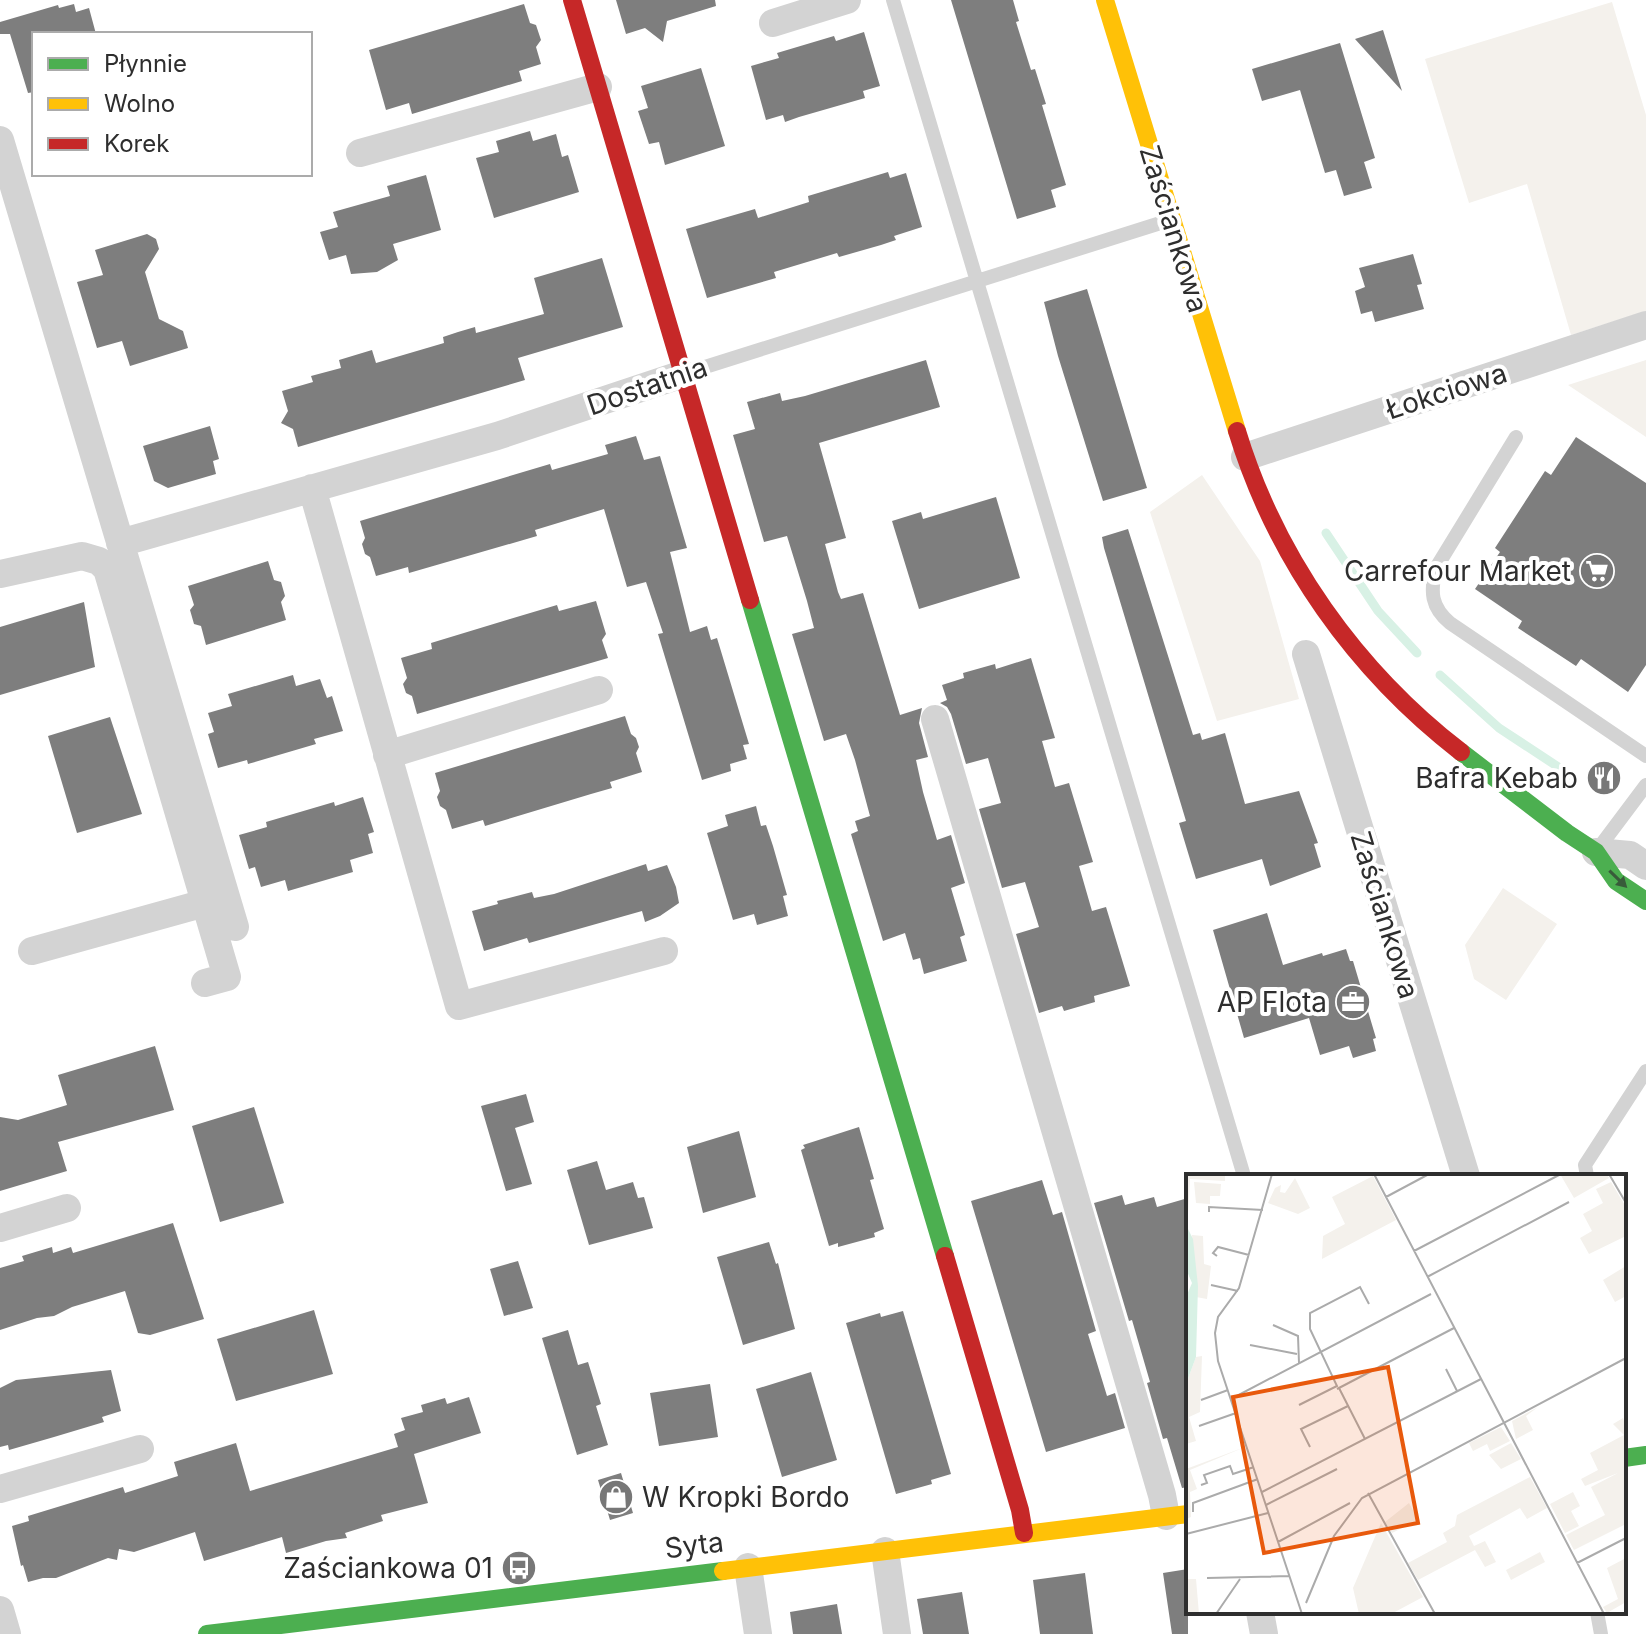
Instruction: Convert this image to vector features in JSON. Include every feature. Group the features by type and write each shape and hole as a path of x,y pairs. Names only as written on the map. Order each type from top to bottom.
{"street":[{"path":"572,0 886,1053 1024,1533"},
{"path":"773,23 847,0"},
{"name":"Zaściankowa","path":"1105,0 1245,457 1275,529 1316,600 1373,671 1425,724 1596,852 1616,881 1646,901"},
{"path":"360,153 598,87"},
{"path":"0,140 235,927"},
{"name":"Łokciowa","path":"1245,457 1646,325"},
{"name":"Dostatnia","path":"120,543 497,436 683,374"},
{"path":"312,488 459,1006 664,951"},
{"path":"0,574 82,556 107,569 227,977 205,983"},
{"name":"Zaściankowa","path":"1306,654 1465,1174"},
{"path":"387,755 599,690"},
{"path":"935,719 1154,1464 1177,1515"},
{"path":"1596,852 1630,855 1646,866"},
{"path":"32,951 205,903"},
{"path":"0,1228 67,1208"},
{"path":"0,1489 140,1449"},
{"path":"1626,1458 1646,1455"},
{"name":"Syta","path":"207,1634 1177,1515"},
{"path":"885,1551 897,1634"},
{"path":"748,1567 758,1634"},
{"path":"0,1610 7,1634"},
{"path":"1260,1614 1264,1634"}],"lane":[{"path":"893,0 1243,1174"},
{"name":"Dostatnia","path":"683,374 1170,220"},
{"path":"1516,437 1436,568 1432,584 1433,603 1450,623 1646,756"},
{"path":"1596,852 1646,785"},
{"path":"1587,1174 1585,1165 1646,1071"},
{"path":"1597,1614 1601,1634"}],"shaded area":[{"path":"1612,2 1646,115 1646,311 1571,335 1527,184 1469,203 1425,59"},
{"path":"1646,360 1646,437 1568,385"},
{"path":"1202,475 1260,561 1299,699 1217,721 1150,512"},
{"path":"1503,888 1557,924 1506,1000 1474,979 1465,945"}],"building":[{"path":"616,0 715,0 716,6 667,21 663,42 645,28 626,34"},
{"path":"951,0 1013,0 1019,21 1016,22 1031,70 1035,69 1046,104 1042,105 1066,185 1051,190 1056,207 1017,219"},
{"path":"74,4 76,12 89,8 95,32 32,32 32,92 28,93 10,34 0,34 0,22 58,5 59,8"},
{"path":"524,4 530,23 536,25 541,40 536,47 541,64 519,71 522,81 412,114 409,103 386,110 369,50"},
{"path":"1383,30 1402,91 1355,39"},
{"path":"864,32 880,86 863,91 865,98 785,122 783,115 766,120 751,66 779,58 777,53 834,36 836,41"},
{"path":"1340,43 1375,158 1364,162 1372,188 1344,196 1336,170 1325,173 1300,90 1262,101 1252,69"},
{"path":"701,68 725,146 665,165 659,142 649,144 638,111 648,108 641,86"},
{"path":"530,131 533,141 556,134 562,157 568,155 579,192 494,218 476,158 499,152 496,141"},
{"path":"888,172 890,178 906,173 922,227 894,236 896,240 881,245 839,257 837,253 774,272 776,278 707,298 686,229 755,209 758,218 809,202 808,196"},
{"path":"426,175 441,230 393,244 398,260 377,272 351,274 346,255 329,260 320,232 338,227 333,212 390,196 387,186"},
{"path":"147,234 156,239 159,249 145,272 159,319 183,331 188,348 130,366 122,341 97,348 77,282 103,275 95,250"},
{"path":"1413,254 1422,284 1417,285 1424,309 1375,322 1372,311 1361,314 1355,291 1365,287 1359,268"},
{"path":"602,258 623,327 518,358 525,380 298,447 293,429 281,423 288,411 282,391 313,382 311,376 341,368 339,360 372,350 376,363 444,343 443,337 475,327 476,333 544,314 534,278"},
{"path":"1087,289 1147,488 1103,501 1044,302"},
{"path":"926,360 940,407 819,443 846,538 825,544 838,592 841,599 863,593 900,715 922,708 919,723 928,757 916,760 923,792 937,840 951,835 965,883 951,888 965,935 960,937 967,961 924,974 920,958 913,960 905,933 883,941 851,834 858,831 855,821 870,816 855,760 846,734 824,741 792,634 814,628 807,601 787,536 764,542 733,435 755,429 747,402 780,393 782,401 805,396"},
{"path":"210,426 219,459 213,461 216,474 168,488 154,481 143,446"},
{"path":"636,436 644,460 660,456 687,548 670,552 690,632 707,626 711,640 717,638 749,744 743,745 747,759 730,764 731,771 702,780 658,634 663,633 646,582 627,587 604,509 535,530 537,536 409,573 408,567 376,576 362,544 365,538 360,521 550,464 552,470 608,454 605,445"},
{"path":"1576,437 1646,483 1646,665 1628,692 1581,659 1576,666 1518,628 1522,621 1475,589 1500,552 1495,548 1545,471 1551,475"},
{"path":"996,497 1020,578 919,609 892,521 921,512 923,519"},
{"path":"1128,529 1193,735 1200,733 1202,740 1225,733 1245,804 1299,791 1318,843 1314,844 1321,867 1270,886 1262,859 1196,879 1179,823 1186,821 1104,548 1102,537"},
{"path":"268,561 274,580 281,582 285,596 281,602 286,620 206,645 201,626 194,624 190,610 194,605 188,586"},
{"path":"596,601 606,634 602,640 608,658 417,714 412,696 406,693 403,684 407,678 401,658 432,649 431,643 557,605 559,611"},
{"path":"84,602 95,667 0,695 0,627"},
{"path":"1031,658 1055,738 1042,741 1055,787 1069,783 1093,862 1079,866 1092,911 1106,907 1130,986 1094,996 1095,1002 1064,1011 1062,1006 1039,1013 1016,934 1039,927 1025,882 1002,888 979,809 1001,803 988,758 966,764 951,714 940,703 947,700 942,685 964,678 963,673 995,664 996,669"},
{"path":"293,675 296,686 320,679 327,698 332,696 343,731 314,739 316,744 248,764 247,760 218,768 208,734 214,732 208,713 232,706 228,694"},
{"path":"625,716 639,747 636,753 642,772 610,782 612,788 485,826 483,820 452,829 446,810 440,806 437,797 440,791 435,773"},
{"path":"110,717 142,814 77,833 48,736"},
{"path":"363,797 374,832 368,834 373,853 350,860 353,872 288,891 285,880 261,887 255,867 249,869 239,835 267,827 266,822"},
{"path":"756,806 761,826 766,825 773,846 787,895 783,896 788,916 757,925 754,914 733,920 707,833 728,826 725,815"},
{"path":"646,864 648,871 667,865 676,887 679,903 660,916 645,922 642,911 529,943 527,938 484,951 472,911 532,892 534,898 554,894"},
{"path":"1267,913 1283,965 1346,949 1350,961 1353,961 1376,1038 1373,1039 1376,1051 1353,1058 1349,1046 1320,1055 1309,1018 1244,1038 1213,930"},
{"path":"155,1046 174,1110 58,1142 67,1171 0,1191 0,1117 18,1120 67,1105 58,1075"},
{"path":"526,1094 534,1122 515,1128 532,1184 506,1191 481,1106"},
{"path":"254,1107 284,1203 220,1222 192,1126"},
{"path":"859,1127 884,1229 874,1233 875,1237 838,1247 838,1243 829,1246 801,1150 805,1148 803,1145"},
{"path":"739,1131 756,1197 703,1213 687,1147"},
{"path":"597,1161 606,1190 633,1182 638,1198 644,1197 653,1228 589,1245 567,1170"},
{"path":"1042,1180 1053,1215 1062,1212 1096,1331 1088,1334 1107,1396 1115,1393 1125,1428 1046,1452 971,1201"},
{"path":"1122,1195 1125,1205 1154,1197 1157,1207 1186,1199 1186,1487 1182,1488 1167,1438 1163,1439 1132,1320 1129,1321 1094,1203"},
{"path":"173,1223 204,1319 150,1335 138,1333 125,1291 72,1307 54,1316 0,1330 0,1268 24,1261 22,1256 52,1247 53,1253 71,1247 73,1253"},
{"path":"769,1242 778,1263 795,1329 743,1345 717,1257"},
{"path":"518,1261 533,1308 504,1316 490,1269"},
{"path":"314,1310 333,1374 236,1401 217,1339"},
{"path":"903,1311 951,1474 931,1480 932,1484 896,1494 846,1323 880,1313 881,1317"},
{"path":"568,1330 578,1365 588,1362 601,1404 596,1406 608,1445 577,1455 542,1338"},
{"path":"111,1370 121,1411 102,1417 104,1422 54,1437 9,1450 8,1445 0,1447 0,1388 16,1380"},
{"path":"811,1372 837,1460 782,1477 756,1389"},
{"path":"710,1384 718,1437 659,1446 650,1393"},
{"path":"469,1397 481,1433 414,1454 428,1503 381,1515 383,1521 345,1533 347,1538 286,1553 282,1537 204,1561 195,1532 134,1552 119,1549 117,1560 108,1558 56,1578 28,1582 21,1566 12,1526 29,1521 28,1516 123,1487 125,1493 178,1476 174,1462 236,1443 250,1491 398,1447 394,1434 405,1430 401,1418 423,1412 421,1405 445,1398 447,1404"},
{"name":"W Kropki Bordo","path":"621,1473 633,1513 610,1520 598,1480"},
{"path":"1186,1569 1188,1634 1172,1634 1163,1573"},
{"path":"1085,1573 1093,1634 1040,1634 1033,1580"},
{"path":"962,1592 969,1634 923,1634 917,1599"},
{"path":"837,1604 842,1634 793,1634 790,1612"}],"waterway":[{"path":"1326,533 1378,611 1417,653"},
{"path":"1440,675 1499,728 1572,776"}],"traffic: fast":[{"path":"750,600 945,1256"},
{"path":"1461,752 1596,852 1616,881 1646,901"},
{"path":"1626,1458 1646,1455"},
{"path":"207,1634 723,1571"}],"traffic: slow":[{"path":"1105,0 1237,431"},
{"path":"723,1571 1186,1514"}],"traffic: jam":[{"path":"572,0 750,600"},
{"path":"1237,431 1274,524 1324,609 1387,686 1461,752"},
{"path":"945,1256 1020,1510 1024,1533"}],"place":[{"name":"Carrefour Market","path":"1597,571"},
{"name":"Bafra Kebab","path":"1604,778"},
{"name":"AP Flota","path":"1353,1002"},
{"name":"W Kropki Bordo","path":"616,1497"},
{"name":"Zaściankowa 01","path":"519,1568"}]}
